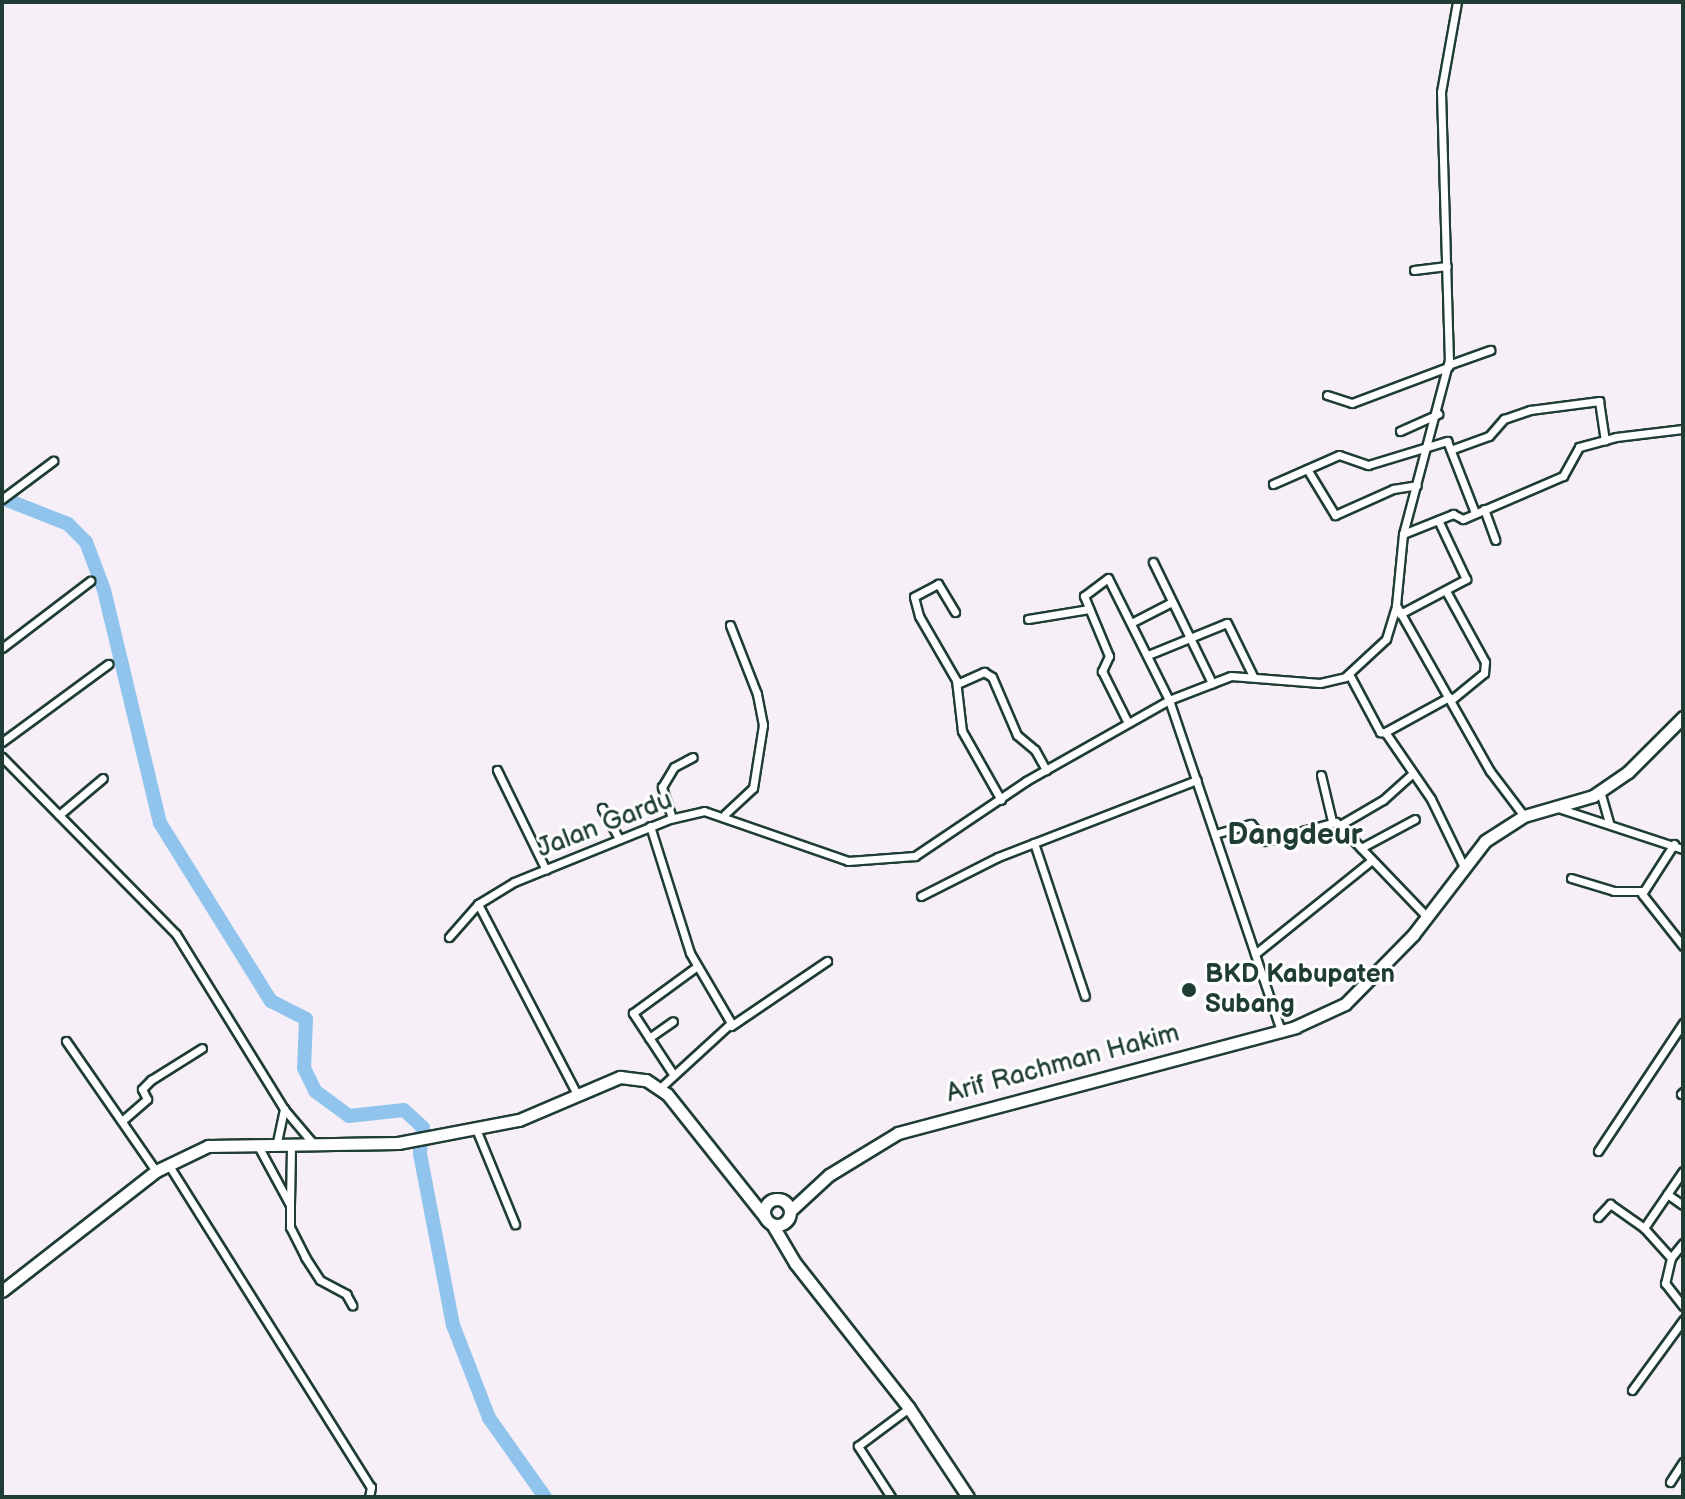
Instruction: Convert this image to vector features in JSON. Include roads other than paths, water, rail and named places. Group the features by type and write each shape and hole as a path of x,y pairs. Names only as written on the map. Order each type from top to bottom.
{"main road":[{"name":"Arif Rachman Hakim","path":"789,1215 807,1193 880,1141 934,1120 1281,1031 1356,997 1427,917 1485,841 1524,816 1558,808 1600,791 1628,772 1683,717"},
{"path":"2,1291 156,1171 208,1146 311,1141 398,1143 519,1120 620,1077 646,1080 660,1088 768,1215 786,1249 909,1408 968,1497"},
{"path":"768,1215 783,1200 807,1193"},
{"path":"783,1200 789,1215 786,1249"},
{"path":"768,1215 789,1215"}],"street":[{"path":"1446,591 1485,662 1484,673 1450,699 1386,733 1380,732 1349,674 1373,655 1397,611 1403,534 1438,414 1448,366 1441,92 1457,2"},
{"path":"1414,270 1447,266"},
{"path":"1327,395 1348,404 1490,350"},
{"path":"1453,449 1489,436 1504,419 1530,410 1599,401 1605,441"},
{"path":"1400,431 1438,414"},
{"path":"1403,534 1438,520 1475,513 1563,476 1576,449 1605,441 1683,429"},
{"path":"1273,484 1339,455 1368,465 1447,441 1453,449 1475,513"},
{"path":"4,495 53,461"},
{"path":"1307,469 1335,515 1393,489 1417,485"},
{"path":"1484,509 1495,540"},
{"path":"1397,611 1446,591 1466,575 1438,520"},
{"path":"1153,562 1212,683"},
{"path":"1128,723 1102,671 1109,656 1084,592 1109,578 1171,705 1281,1031"},
{"path":"2,648 90,581"},
{"path":"955,612 938,584 914,597 919,616 957,684 962,731 1001,800"},
{"path":"1133,622 1172,602"},
{"path":"1028,619 1089,609"},
{"path":"1397,611 1490,771 1524,816"},
{"path":"1148,655 1229,624 1253,676"},
{"path":"725,814 753,788 763,725 757,694 730,625"},
{"path":"2,742 108,664"},
{"path":"957,684 984,672 992,677 1017,735 1035,750 1046,770"},
{"name":"Jalan Gardu","path":"449,937 478,904 546,870 650,826 704,811 725,814 783,840 837,857 909,859 1046,770 1128,723 1212,683 1253,676 1320,683 1349,674"},
{"path":"1386,733 1413,773 1464,867"},
{"path":"2,757 182,942 284,1109 311,1141"},
{"path":"672,818 662,787 674,767 693,757"},
{"path":"497,770 546,870"},
{"path":"1215,834 1251,824 1265,841 1336,823 1383,800 1413,773"},
{"path":"1321,775 1336,823 1427,917"},
{"path":"59,815 103,778"},
{"path":"921,896 1034,843 1197,780"},
{"path":"1600,791 1609,823"},
{"path":"602,808 619,839"},
{"path":"1558,808 1683,849"},
{"path":"1361,848 1415,819"},
{"path":"650,826 696,967 731,1026"},
{"path":"1034,843 1085,996"},
{"path":"1571,878 1624,893 1642,891 1674,844"},
{"path":"1255,954 1372,860"},
{"path":"1642,891 1683,946"},
{"path":"478,904 578,1096"},
{"path":"660,1088 731,1026 827,961"},
{"path":"673,1074 633,1011 696,967"},
{"path":"649,1038 673,1021"},
{"path":"1598,1151 1683,1023"},
{"path":"66,1041 156,1171"},
{"path":"123,1120 147,1098 142,1089 151,1080 202,1048"},
{"path":"277,1142 284,1109"},
{"path":"476,1129 515,1224"},
{"path":"256,1142 290,1205"},
{"path":"291,1142 290,1227 318,1277 346,1294 352,1305"},
{"path":"168,1164 373,1496"},
{"path":"1644,1228 1683,1171"},
{"path":"1667,1194 1683,1205"},
{"path":"1598,1217 1610,1204 1644,1228 1671,1258"},
{"path":"1683,1243 1671,1258 1665,1288 1683,1306"},
{"path":"1632,1390 1683,1320"},
{"path":"891,1497 858,1446 909,1408"},
{"path":"1670,1482 1683,1462"}],"waterway":[{"path":"2,498 68,524 86,542 104,590 160,823 271,1001 306,1019 304,1068 315,1091 349,1116 404,1110 423,1128 420,1154 453,1325 489,1418 545,1497"}],"place":[{"name":"BKD Kabupaten Subang","path":"1189,990"}],"district":[{"name":"Dangdeur","path":"1295,835"}]}
